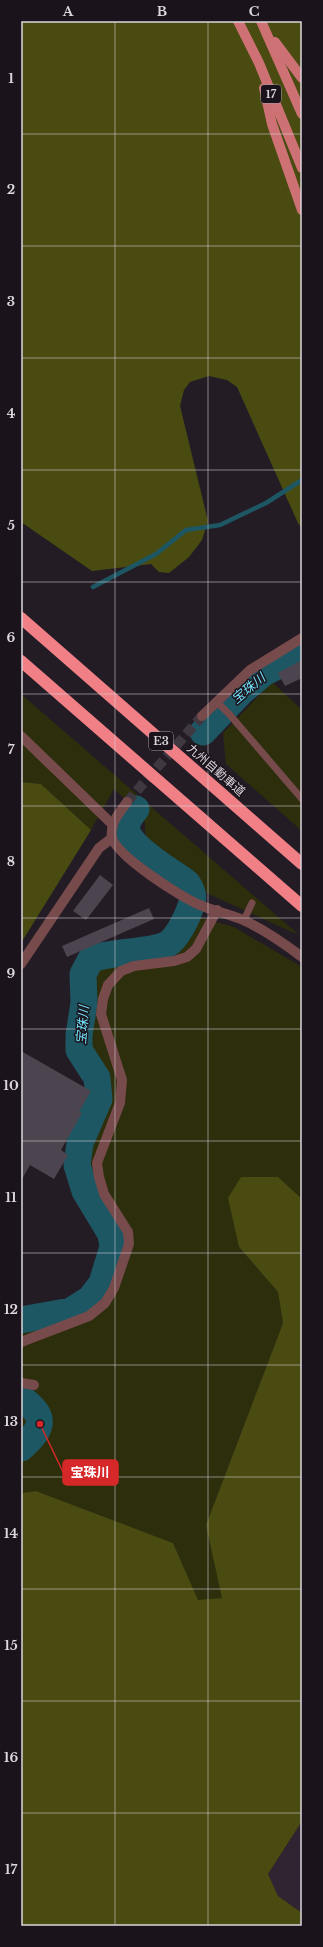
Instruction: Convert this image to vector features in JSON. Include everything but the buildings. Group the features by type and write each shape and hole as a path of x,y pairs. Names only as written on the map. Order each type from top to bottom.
{"highway":[{"name":"九州自動車道","path":"21,618 302,864"},
{"name":"E3","path":"21,661 302,906"}],"main road":[{"name":"17","path":"238,21 259,63 302,168"},
{"name":"17","path":"264,25 302,114"},
{"path":"264,25 302,78"},
{"path":"259,63 272,124 302,210"}],"street":[{"path":"202,716 218,703 250,670 302,638"},
{"path":"21,736 112,824"},
{"path":"127,802 112,824 112,838 119,849 136,864 185,898 201,906 244,920 302,957"},
{"path":"21,964 99,848 112,838"},
{"path":"21,1342 89,1316 105,1303 114,1288 130,1244 128,1232 104,1194 98,1177 97,1163 120,1103 122,1080 101,1014 103,999 108,985 121,971 134,966 174,961 187,957 196,949 217,910"},
{"path":"21,1383 34,1385"}],"lane":[{"path":"218,703 302,799"},
{"path":"244,920 252,903"}],"shaded area":[{"path":"21,21 302,21 302,528 298,523 237,387 227,380 209,376 190,382 184,390 180,406 208,521 202,540 189,557 169,573 159,572 151,564 92,571 21,522"},
{"path":"272,682 302,710 302,831 226,764 223,733"},
{"path":"21,694 299,935 204,892 146,839 144,816 114,789 91,830 41,784 21,782"},
{"path":"21,782 41,784 91,830 21,943"},
{"path":"194,916 234,927 302,967 302,1199 277,1177 239,1247 278,1292 283,1323 206,1525 223,1598 198,1601 173,1543 36,1491 21,1493 21,1456 42,1439 47,1424 39,1403 21,1390 21,1326 76,1315 98,1298 117,1248 115,1232 86,1176 87,1148 106,1099 102,1077 86,1043 94,1003 92,980 104,961 170,950"},
{"path":"241,1177 278,1177 302,1199 302,1821 268,1874 278,1896 302,1913 302,1926 21,1926 21,1493 36,1491 173,1543 198,1600 222,1598 206,1525 283,1323 278,1292 239,1247 228,1198"},
{"path":"21,1410 26,1413 28,1433 21,1439"},
{"path":"302,1821 302,1913 278,1896 268,1874"}],"waterway":[{"path":"93,587 156,554 186,530 220,525 266,503 302,480"},
{"name":"宝珠川","path":"203,732 241,692 265,672 302,654"},
{"name":"宝珠川","path":"21,1320 71,1311 90,1299 102,1283 113,1247 111,1234 85,1191 77,1165 80,1143 99,1099 97,1078 79,1050 79,1035 84,1003 83,974 91,959 100,956 154,949 169,943 182,926 193,898 192,892 187,883 144,852 130,838 127,831 127,825 136,809"},
{"name":"宝珠川","path":"21,1398 35,1411 39,1422 38,1428 34,1434 21,1448"}],"tunnel":[{"path":"127,802 202,716"}],"place":[{"name":"宝珠川","path":"40,1424"}]}
